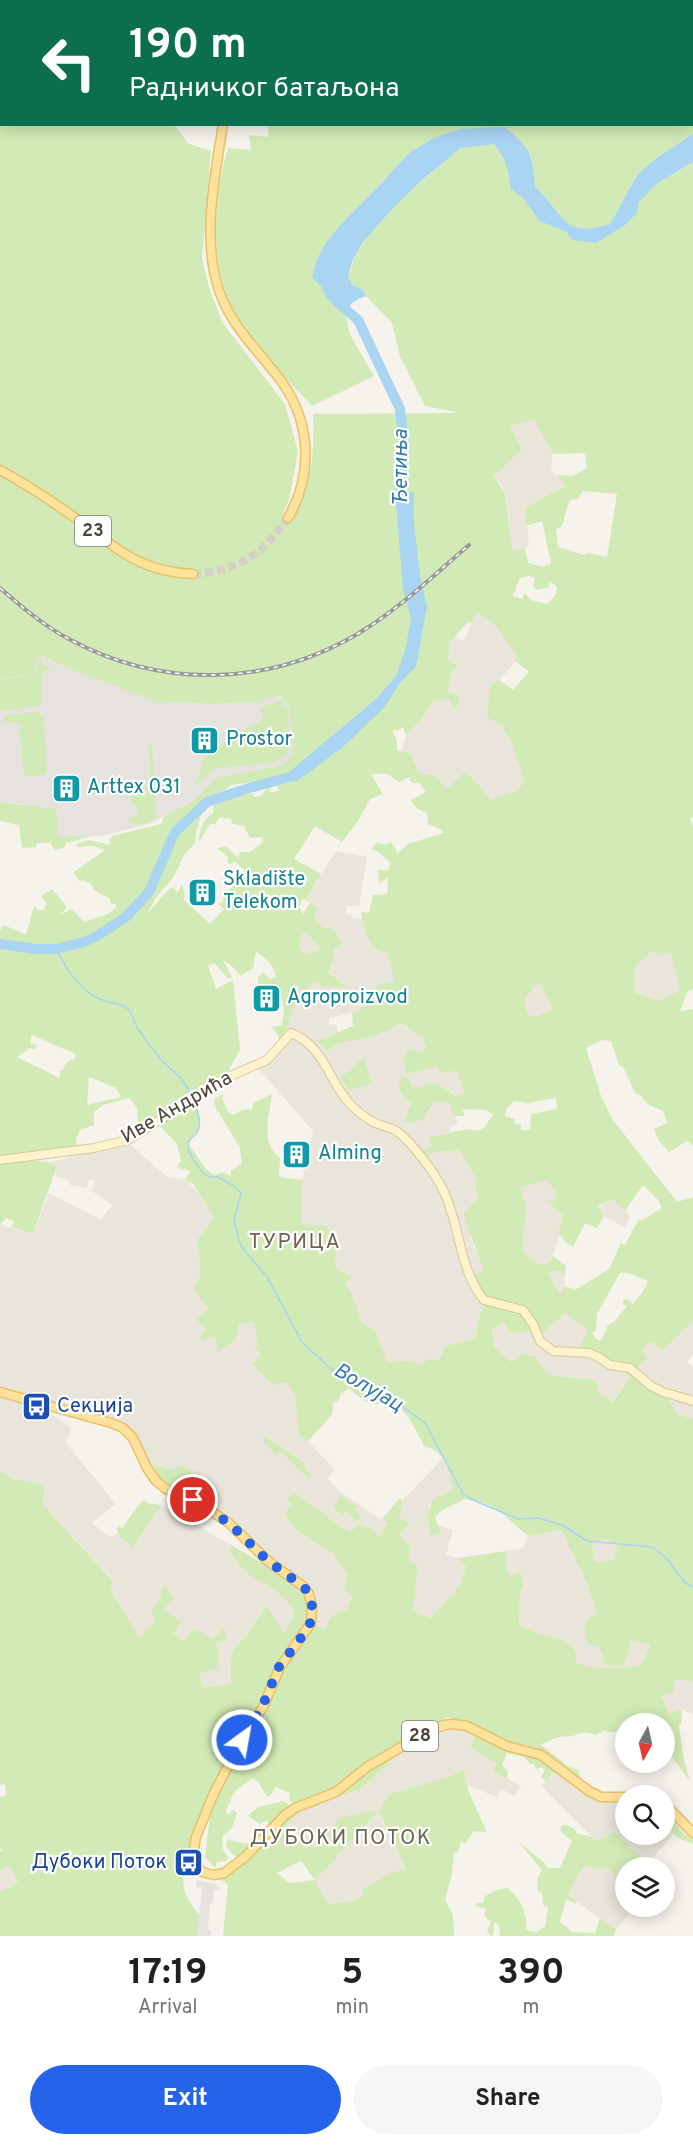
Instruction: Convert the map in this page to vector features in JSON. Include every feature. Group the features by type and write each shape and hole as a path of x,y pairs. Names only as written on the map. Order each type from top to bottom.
{"main road":[{"path":"223,126 210,223 212,258 218,287 229,313 243,335 282,382 299,413 305,440 305,469 298,498 288,518"},
{"name":"23","path":"0,470 45,497 132,559 156,569 193,574"},
{"name":"28","path":"0,1392 123,1428 133,1438 147,1468 156,1481 166,1489 199,1503 229,1523 268,1561 297,1582 309,1594 313,1609 311,1623 279,1667 262,1707 233,1757 196,1837 193,1855 202,1872 214,1875 224,1873 245,1857 280,1820 295,1808 332,1794 367,1767 427,1732 449,1724 467,1726 507,1746 541,1755 590,1791 601,1797 615,1797"},
{"path":"675,1814 693,1833"}],"street":[{"name":"Иве Андрића","path":"0,1160 94,1148 128,1140 226,1078 271,1057 291,1033 319,1054 350,1104 373,1122 398,1132 434,1176 443,1189 456,1225 459,1246 468,1273 484,1300 523,1310 533,1324 540,1341 553,1351 589,1353 610,1365 630,1368 651,1386 663,1392 693,1401"}],"shaded area":[{"path":"535,420 553,454 551,470 565,486 526,508 529,546 512,551 506,493 494,475 522,449 510,426"},
{"path":"476,613 504,628 504,635 517,655 516,662 490,686 501,725 512,743 525,782 514,792 491,799 447,789 433,775 424,775 416,771 402,751 406,735 421,720 433,701 449,699 453,708 448,693 452,670 448,659 450,642 454,637 464,641"},
{"path":"44,656 61,665 154,701 212,704 257,702 281,696 290,710 293,755 281,766 219,777 190,803 149,824 101,836 58,837 24,804 0,802 0,679 33,673 37,658"},
{"path":"336,851 367,857 359,906 346,906 346,914 352,916 353,919 362,918 366,934 387,953 396,982 380,984 378,1004 359,1007 359,1011 330,1018 328,1025 336,1024 338,1032 325,1037 328,1051 336,1044 379,1035 403,1023 404,1026 422,1037 426,1048 422,1054 428,1068 436,1067 441,1073 458,1071 466,1094 456,1096 451,1091 411,1088 401,1077 401,1083 398,1084 412,1104 403,1121 430,1112 434,1101 444,1101 450,1104 458,1124 450,1127 451,1132 428,1137 431,1146 423,1150 426,1156 440,1151 459,1150 475,1177 478,1197 464,1214 474,1248 479,1254 484,1271 484,1306 477,1324 476,1336 471,1340 447,1346 438,1361 421,1365 410,1361 387,1362 375,1330 364,1325 358,1317 357,1308 345,1282 352,1277 335,1267 336,1252 302,1224 302,1180 313,1131 259,1069 293,1038 280,1042 295,1004 297,985 314,981 347,987 328,972 335,958 334,947 314,916 318,908 305,900"},
{"path":"303,933 307,933 321,949 303,954 299,946"},
{"path":"650,952 672,954 680,990 658,1001 634,992 635,966"},
{"path":"542,984 552,1009 535,1017 528,1014 524,1001 534,985"},
{"path":"130,1144 167,1177 185,1180 201,1195 215,1217 197,1240 201,1276 208,1308 206,1330 199,1336 210,1336 216,1339 218,1352 239,1324 254,1322 260,1356 252,1363 287,1381 295,1396 299,1435 308,1441 335,1470 327,1478 340,1492 388,1524 380,1537 351,1532 338,1525 299,1495 287,1499 313,1543 333,1553 347,1572 344,1589 353,1596 346,1610 332,1616 324,1631 305,1621 308,1615 307,1604 302,1594 293,1585 256,1561 262,1552 197,1500 171,1470 158,1466 150,1468 123,1423 0,1394 0,1225 33,1234 49,1193 101,1220 112,1205 92,1191 95,1181 88,1179 87,1188 70,1185 69,1181 55,1176 57,1166 49,1162"},
{"path":"545,1180 557,1191 553,1202 548,1200 554,1209 565,1216 558,1231 560,1235 550,1262 539,1266 524,1252 523,1235 527,1209 520,1188"},
{"path":"613,1199 630,1216 626,1228 604,1216 598,1207"},
{"path":"556,1270 565,1274 560,1297 548,1273"},
{"path":"565,1313 588,1330 578,1348 598,1350 630,1378 612,1402 599,1394 583,1378 549,1375 535,1356 521,1354 511,1362 494,1346 492,1329 505,1322 510,1334 523,1330 532,1331 538,1326 542,1336"},
{"path":"693,1321 693,1354 687,1362 693,1367 693,1418 682,1417 673,1410 666,1396 640,1377 639,1366 647,1359 642,1349 651,1342 663,1350"},
{"path":"0,1395 42,1408 71,1427 69,1438 65,1442 116,1504 92,1523 110,1537 118,1534 133,1546 161,1505 231,1545 230,1552 245,1572 284,1597 292,1607 294,1616 286,1635 266,1606 240,1641 231,1658 231,1684 203,1687 199,1676 223,1628 216,1639 194,1628 185,1641 173,1633 182,1621 163,1610 172,1594 169,1591 162,1596 151,1612 155,1621 140,1639 110,1591 113,1580 43,1505 45,1485 14,1479 0,1472"},
{"path":"442,1459 449,1466 453,1491 429,1505 430,1537 440,1533 437,1525 453,1530 446,1555 458,1558 466,1567 459,1587 431,1618 413,1612 418,1566 408,1560 400,1535 400,1518 402,1501"},
{"path":"561,1530 586,1581 597,1613 599,1647 604,1658 629,1652 631,1640 650,1645 641,1666 585,1667 575,1663 573,1647 558,1638 538,1634 519,1625 520,1592 506,1569 506,1551 523,1548 528,1536"},
{"path":"608,1539 617,1546 614,1560 595,1563 592,1543"},
{"path":"674,1680 693,1681 693,1714 678,1709 669,1713 661,1696 674,1692"},
{"path":"448,1728 466,1730 475,1735 470,1748 497,1764 493,1771 521,1786 514,1796 502,1789 497,1797 467,1785 464,1769 442,1778 381,1817 406,1869 392,1872 363,1889 362,1894 352,1901 328,1904 315,1880 379,1811 314,1848 285,1826 302,1810 363,1788 398,1753"},
{"path":"556,1769 596,1799 615,1802 615,1832 596,1841 541,1786"},
{"path":"629,1845 664,1845 653,1857 642,1857"},
{"path":"9,1864 18,1882 0,1892 0,1871"},
{"path":"583,1866 612,1870 615,1876 615,1917 627,1917 616,1930 568,1895"},
{"path":"196,1880 217,1884 217,1887 220,1887 220,1890 214,1890 213,1903 210,1903 208,1929 211,1930 211,1936 197,1936 202,1888 197,1887"}],"green space":[{"path":"0,126 175,126 189,144 211,151 202,259 209,287 222,322 285,404 298,451 290,496 283,515 292,523 308,484 313,443 313,414 460,413 425,406 400,356 392,323 362,289 352,285 348,276 363,243 399,201 459,149 494,144 506,164 510,188 524,199 539,221 596,243 656,184 693,162 693,817 690,819 693,826 693,989 688,991 680,1011 693,1009 693,1146 687,1141 669,1152 659,1141 654,1129 667,1123 663,1111 649,1105 635,1093 624,1068 619,1065 611,1041 602,1040 586,1048 601,1096 613,1120 677,1202 693,1197 693,1321 663,1350 651,1342 642,1349 647,1359 639,1366 640,1377 664,1395 677,1413 693,1418 693,1681 674,1680 674,1692 661,1696 669,1713 615,1713 615,1732 605,1730 595,1735 584,1732 573,1736 558,1737 540,1744 568,1766 579,1770 580,1780 542,1751 509,1742 471,1724 447,1717 333,1790 294,1804 289,1799 290,1793 276,1787 269,1797 253,1778 235,1792 226,1809 226,1813 231,1814 234,1810 237,1813 232,1828 222,1837 227,1861 217,1862 215,1868 205,1857 211,1808 186,1856 183,1877 185,1892 200,1917 197,1936 0,1936 0,1892 18,1882 9,1865 0,1871 0,1852 2,1851 0,1848 0,1797 6,1795 5,1784 0,1785 0,1472 14,1479 45,1485 43,1505 113,1581 110,1591 140,1638 155,1621 151,1612 162,1596 160,1593 163,1587 166,1587 174,1598 163,1610 182,1621 173,1633 185,1641 194,1628 213,1639 224,1627 227,1639 215,1644 219,1652 217,1668 201,1673 199,1676 203,1687 231,1684 231,1658 234,1648 247,1634 266,1606 285,1634 294,1616 292,1607 284,1597 245,1572 230,1552 231,1545 298,1590 307,1604 306,1621 324,1630 332,1616 346,1610 353,1596 344,1590 347,1572 333,1553 306,1537 285,1514 291,1504 287,1499 293,1494 299,1495 338,1525 351,1532 359,1524 372,1529 379,1537 388,1524 382,1519 400,1498 402,1501 400,1518 408,1524 400,1535 411,1548 408,1560 418,1566 413,1611 431,1618 459,1587 466,1567 458,1558 506,1551 506,1569 510,1576 520,1572 524,1586 520,1592 519,1625 538,1634 558,1638 573,1647 576,1656 575,1663 599,1668 641,1666 650,1645 631,1640 623,1665 608,1666 603,1663 604,1657 599,1647 588,1645 585,1626 588,1620 597,1613 586,1581 561,1530 528,1536 497,1509 465,1499 442,1510 435,1517 440,1533 430,1537 428,1521 430,1507 437,1497 453,1491 450,1477 442,1457 432,1449 425,1447 409,1418 394,1402 374,1404 364,1401 349,1388 341,1394 338,1402 333,1402 331,1416 308,1441 299,1435 295,1396 287,1382 273,1385 252,1363 260,1356 260,1352 254,1348 258,1344 254,1322 239,1324 235,1341 217,1352 216,1339 210,1336 204,1341 199,1337 206,1330 196,1319 208,1308 194,1288 201,1275 197,1240 214,1217 193,1184 185,1180 190,1172 185,1168 181,1170 177,1166 181,1161 177,1144 158,1124 206,1093 208,1095 196,1104 199,1125 196,1134 188,1143 206,1169 215,1176 221,1172 231,1176 231,1171 242,1163 240,1148 216,1108 215,1098 224,1094 222,1098 228,1112 234,1115 242,1110 252,1109 253,1103 272,1094 267,1129 270,1144 280,1158 279,1177 302,1180 302,1224 327,1226 336,1252 335,1267 352,1277 345,1283 361,1320 375,1330 387,1362 410,1361 421,1365 429,1359 438,1361 446,1346 471,1340 476,1336 477,1324 484,1306 478,1297 471,1276 484,1271 464,1214 478,1197 475,1177 459,1150 440,1151 426,1156 423,1150 431,1146 428,1137 469,1129 478,1131 485,1127 493,1114 485,1110 463,1109 464,1116 453,1116 450,1104 444,1101 434,1101 423,1119 414,1122 403,1121 412,1104 400,1090 398,1084 401,1083 401,1076 409,1079 412,1088 436,1083 456,1096 465,1093 457,1071 441,1073 436,1067 406,1074 404,1057 408,1050 421,1053 426,1048 422,1037 402,1023 379,1035 336,1044 328,1051 317,1041 353,1026 352,1013 358,1011 359,1007 378,1004 375,988 380,984 395,982 387,953 374,949 366,934 361,912 369,913 373,895 387,894 388,877 379,884 378,870 388,870 391,863 379,852 371,849 377,842 385,845 391,842 398,853 408,844 443,833 442,830 428,824 427,813 416,808 411,800 426,792 419,783 412,783 409,777 399,782 387,774 371,774 383,794 370,799 358,821 342,842 315,826 294,859 321,874 305,900 302,899 299,907 303,914 310,903 318,908 314,917 323,928 333,929 342,944 338,948 334,947 335,957 328,972 348,988 322,986 314,981 306,992 297,985 298,992 293,1011 280,1042 271,1026 282,1025 283,1002 273,991 258,984 258,977 263,972 270,979 276,977 267,960 256,952 253,968 240,976 223,960 232,977 229,979 214,963 208,966 216,989 233,980 240,1050 226,1075 139,1130 137,1108 130,1098 103,1105 94,1112 94,1125 80,1130 76,1139 78,1147 25,1160 49,1162 57,1166 33,1234 11,1227 14,1221 6,1218 0,1225 0,931 4,925 26,935 34,906 39,911 43,910 47,904 41,896 52,889 67,907 60,915 72,909 84,922 108,914 116,908 115,904 111,904 109,898 95,891 91,884 83,880 80,882 74,872 105,850 94,846 76,847 77,844 89,840 110,845 109,840 112,836 161,824 164,816 190,803 219,777 281,766 293,755 290,710 281,696 257,702 212,704 154,701 61,665 44,656 37,658 34,673 0,679","holes":["534,420 553,454 585,453 587,468 573,476 556,475 565,486 525,508 526,526 542,521 551,563 543,567 528,563 525,548 512,550 505,493 494,476 522,449 510,426","582,491 617,494 607,557 589,553 584,555 558,547 556,530 562,526 569,501 579,498","529,576 535,578 533,586 537,590 549,587 549,581 557,586 555,596 547,604 531,600 525,593 522,599 513,596 520,578","476,613 492,621 517,655 516,662 529,671 513,690 499,680 490,686 487,717 501,725 512,743 525,782 514,792 491,799 466,771 447,789 433,775 424,775 417,771 409,753 397,750 397,741 392,731 403,728 406,735 421,720 433,701 449,699 453,709 456,709 460,697 448,692 452,670 457,665 448,659 450,642 468,622 473,623","273,779 279,791 269,792 273,785 268,787 261,796 254,797 253,793 228,799 213,806 213,813 202,826 199,842 210,824 215,824 220,817 231,819 232,824 244,826 250,838 262,837 263,842 250,852 241,852 237,857 226,846 217,848 228,857 227,862 231,864 235,861 244,870 241,876 236,874 234,886 224,893 223,902 218,904 224,909 210,924 183,899 185,896 182,885 177,893 173,887 169,889 147,914 157,896 173,878 183,857 195,843 203,810 231,785","303,933 307,933 319,950 303,954 299,946","650,952 671,954 680,990 658,1001 634,992 635,966","541,984 552,1009 535,1017 528,1014 524,1001 534,986","32,1035 76,1054 75,1059 68,1061 60,1071 60,1078 17,1057 30,1048 35,1050 37,1045 30,1043","89,1077 116,1088 121,1097 87,1105","556,1098 557,1109 531,1114 530,1130 521,1130 521,1125 514,1123 515,1119 505,1116 506,1109 514,1101 528,1103","545,1180 557,1191 553,1202 547,1199 554,1209 564,1216 558,1232 565,1242 573,1247 585,1223 597,1228 604,1216 598,1206 613,1199 625,1211 643,1185 659,1201 662,1208 638,1220 625,1245 621,1243 609,1269 575,1290 564,1286 560,1296 548,1273 556,1270 565,1274 566,1266 553,1256 550,1262 539,1265 524,1252 523,1235 527,1208 520,1188","620,1273 628,1273 648,1281 633,1304 627,1299 622,1301 627,1306 614,1322 608,1325 601,1340 597,1340 592,1333 596,1330 597,1314","565,1313 588,1330 578,1348 598,1351 630,1378 613,1402 599,1394 596,1380 549,1375 535,1356 521,1354 511,1362 494,1346 492,1329 505,1322 510,1334 538,1327 541,1336","608,1539 617,1546 614,1560 595,1563 592,1543"]},
{"path":"268,126 693,126 693,134 655,159 637,175 610,224 594,228 572,226 565,221 535,187 534,166 529,152 504,127 436,137 410,152 343,222 320,285 327,298 346,315 350,335 374,376 312,406 273,364 238,318 222,278 218,257 216,212 228,148 251,150 249,135 269,137"},
{"path":"40,660 45,667 55,665 44,673 42,678 39,706 0,711 0,680 34,674"},
{"path":"280,700 288,710 289,748 287,754 270,763 216,768 194,787 206,756 238,733 264,719 260,709"},
{"path":"37,712 43,717 47,771 44,775 24,776 19,722 4,722 3,719 7,715"},
{"path":"152,743 156,817 150,822 134,825 128,818 138,816 136,805 132,804 131,789 151,787 148,744"},
{"path":"0,802 56,809 58,836 92,836 66,843 64,848 54,850 51,843 37,843 36,847 22,848 19,825 0,821"},
{"path":"364,1058 372,1084 349,1090 341,1079 342,1075"},
{"path":"266,1436 301,1461 312,1477 304,1475 281,1451 276,1455 262,1439"},
{"path":"182,1465 211,1486 209,1497 197,1500 162,1480 150,1468 158,1466 171,1470"},
{"path":"341,1496 358,1507 355,1510 361,1515 358,1522 346,1512 341,1516 333,1505"},
{"path":"145,1500 147,1503 161,1505 133,1547 118,1534 117,1528 119,1526 122,1528 141,1502"},
{"path":"678,1709 682,1711 679,1725 683,1755 690,1781 675,1761 675,1713 671,1713"},
{"path":"475,1735 501,1747 532,1753 556,1769 546,1781 541,1777 545,1770 541,1767 536,1769 534,1764 530,1764 524,1757 507,1753 502,1765 508,1771 507,1779 492,1771 497,1764 470,1748"},
{"path":"398,1753 363,1788 302,1810 285,1826 315,1848 341,1817 379,1810 390,1794 451,1776 464,1769 468,1790 487,1832 474,1831 465,1844 461,1841 458,1853 454,1852 452,1874 445,1899 453,1915 454,1936 223,1936 228,1885 219,1879 264,1844 270,1846 275,1833 293,1813 334,1797 378,1763","holes":["379,1811 406,1869 392,1872 363,1889 362,1895 352,1901 328,1904 315,1880","301,1861 315,1880 289,1883 277,1873"]},
{"path":"284,1801 291,1806 267,1829 268,1820 260,1824 248,1816 258,1807"},
{"path":"675,1824 684,1834 693,1839 693,1844 675,1835"},
{"path":"562,1825 567,1825 575,1829 576,1833 592,1837 596,1841 615,1832 615,1845 629,1845 642,1857 615,1857 615,1876 612,1870 583,1866 568,1895 577,1901 575,1904 566,1899 560,1922 572,1932 595,1933 600,1918 616,1930 614,1936 500,1936 499,1925 494,1922 493,1936 491,1936 487,1931 491,1922 484,1916 486,1909 475,1906 477,1903 483,1903 485,1896 507,1888 522,1906 526,1918 526,1930 536,1932 545,1927 548,1907 543,1905 542,1893 537,1890 538,1878 542,1870 518,1841 548,1868 560,1868 572,1841 560,1831"},
{"path":"228,1838 232,1841 253,1844 240,1858 233,1855 226,1846"}],"water":[{"path":"505,127 529,152 535,187 565,221 581,228 610,224 637,175 655,159 693,134 693,162 656,184 638,203 637,213 624,226 596,243 572,240 567,232 539,221 524,199 510,188 506,164 494,144 461,148 421,181 363,242 352,262 348,276 352,285 362,289 366,296 353,302 346,315 327,298 320,285 312,277 316,261 325,244 410,152 436,137 461,129"},
{"path":"414,492 414,525 427,607 416,667 400,683 384,708 343,747 296,782 288,773 376,699 396,676 405,651 411,619 403,589 397,515 400,493"}],"waterway":[{"name":"Ђетиња","path":"336,301 358,320 400,409 404,443 400,506"},
{"name":"Ђетиња","path":"0,944 56,949 97,936 126,917 149,892 175,832 207,802 293,776 301,770"},
{"name":"Волујац","path":"56,949 69,971 87,991 102,1000 122,1005 128,1009 137,1028 153,1050 181,1079 191,1095"},
{"name":"Волујац","path":"194,1102 199,1126 196,1134 190,1139 188,1148 198,1166 207,1176 216,1176 231,1184 241,1193 234,1221 241,1246 267,1277 302,1342 329,1367 356,1384 393,1400 425,1423 463,1494 519,1519 539,1518 562,1525 587,1541 652,1547 666,1558 685,1583 693,1587"}],"tunnel":[{"path":"193,574 223,569 248,559 269,542 288,518"}],"railway":[{"path":"0,588 51,628 104,655 140,667 177,673 215,675 252,672 289,664 324,651 359,633 402,603 469,545"}],"place":[{"name":"Prostor","path":"205,740"},
{"name":"Arttex 031","path":"66,788"},
{"name":"Skladište Telekom","path":"202,892"},
{"name":"Agroproizvod","path":"266,998"},
{"name":"Alming","path":"297,1154"},
{"name":"Секција","path":"36,1407"},
{"name":"Дубоки Поток","path":"188,1863"}],"district":[{"name":"ТУРИЦА","path":"295,1242"},
{"name":"ДУБОКИ ПОТОК","path":"341,1838"}],"route":[{"path":"193,1500 241,1532 268,1561 304,1587 309,1594 312,1606 309,1627 279,1667 262,1707 242,1740"}]}
